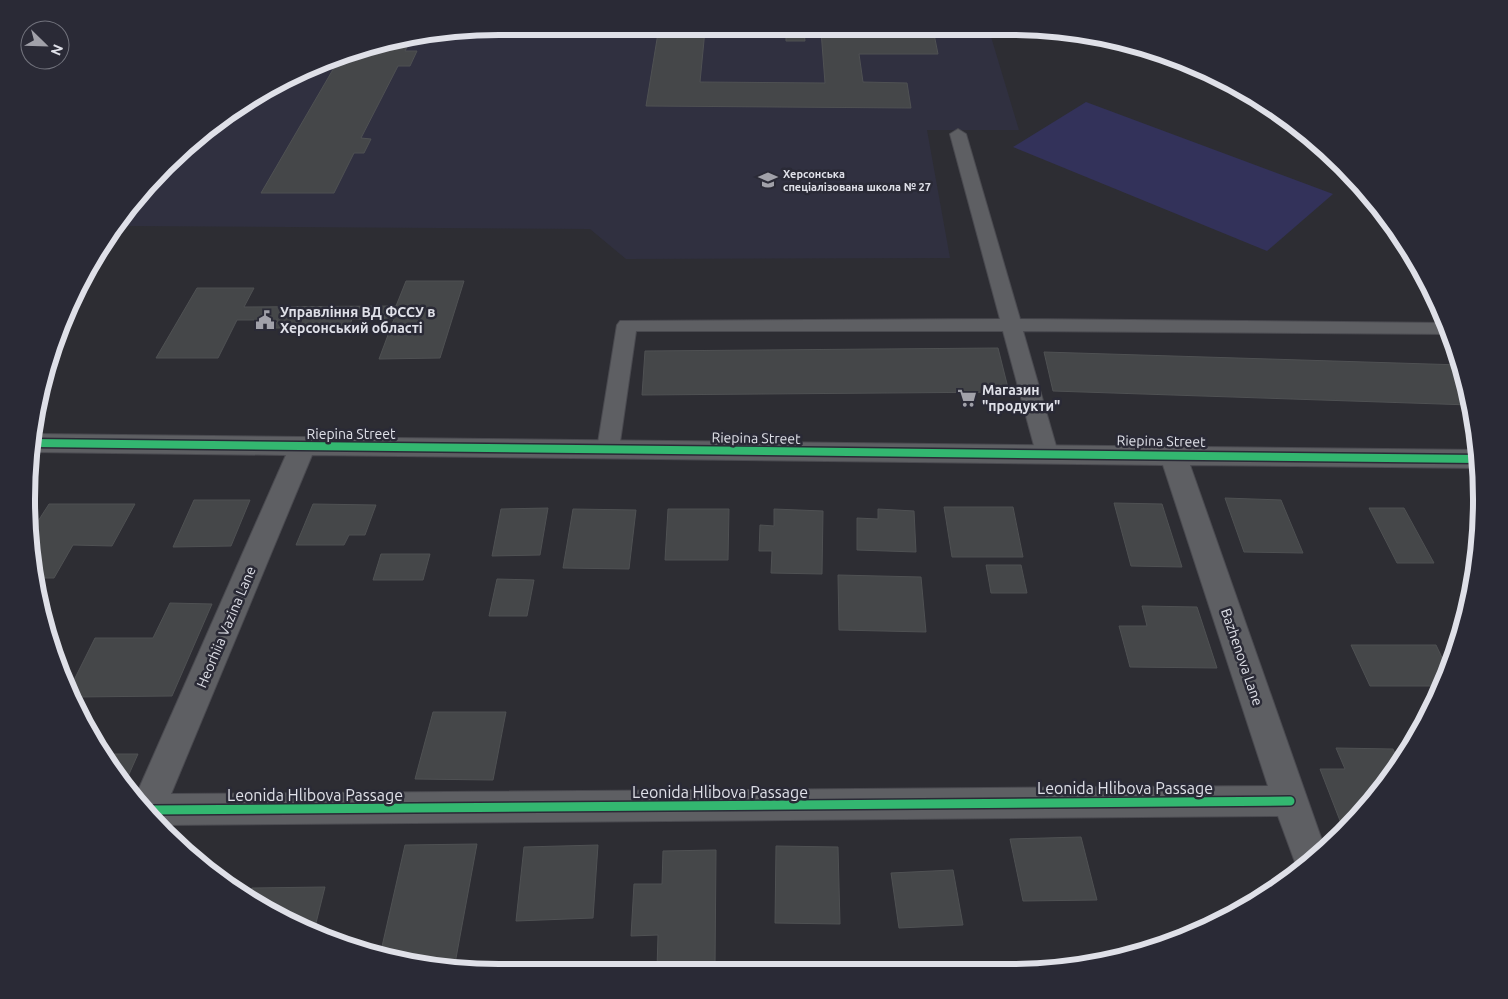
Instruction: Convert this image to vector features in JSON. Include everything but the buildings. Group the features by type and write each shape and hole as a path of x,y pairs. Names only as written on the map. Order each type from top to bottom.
{"street":[{"name":"Riepina Street","path":"39,443 1173,454 1471,459"},
{"name":"Heorhiia Vazina Lane","path":"149,805 303,446"},
{"name":"Bazhenova Lane","path":"1173,454 1309,854"},
{"name":"Leonida Hlibova Passage","path":"154,810 1290,801"}],"lane":[{"path":"958,134 1047,453"},
{"path":"608,449 627,326 1011,325 1440,329"}],"shaded area":[{"path":"500,35 990,35 1019,130 927,130 950,258 626,259 590,229 127,226 150,193 193,150 241,113 267,97 322,70 350,60 379,51 439,39"},
{"path":"1086,102 1333,194 1267,251 1013,147"}],"cycle path":[{"path":"39,443 1471,459"},
{"path":"154,810 1290,801"}],"place":[{"name":"Херсонська спеціалізована школа № 27","path":"768,180"},
{"name":"Управління ВД ФССУ в Херсонський області","path":"265,320"},
{"name":"Магазин \"продукти\"","path":"967,398"}]}
